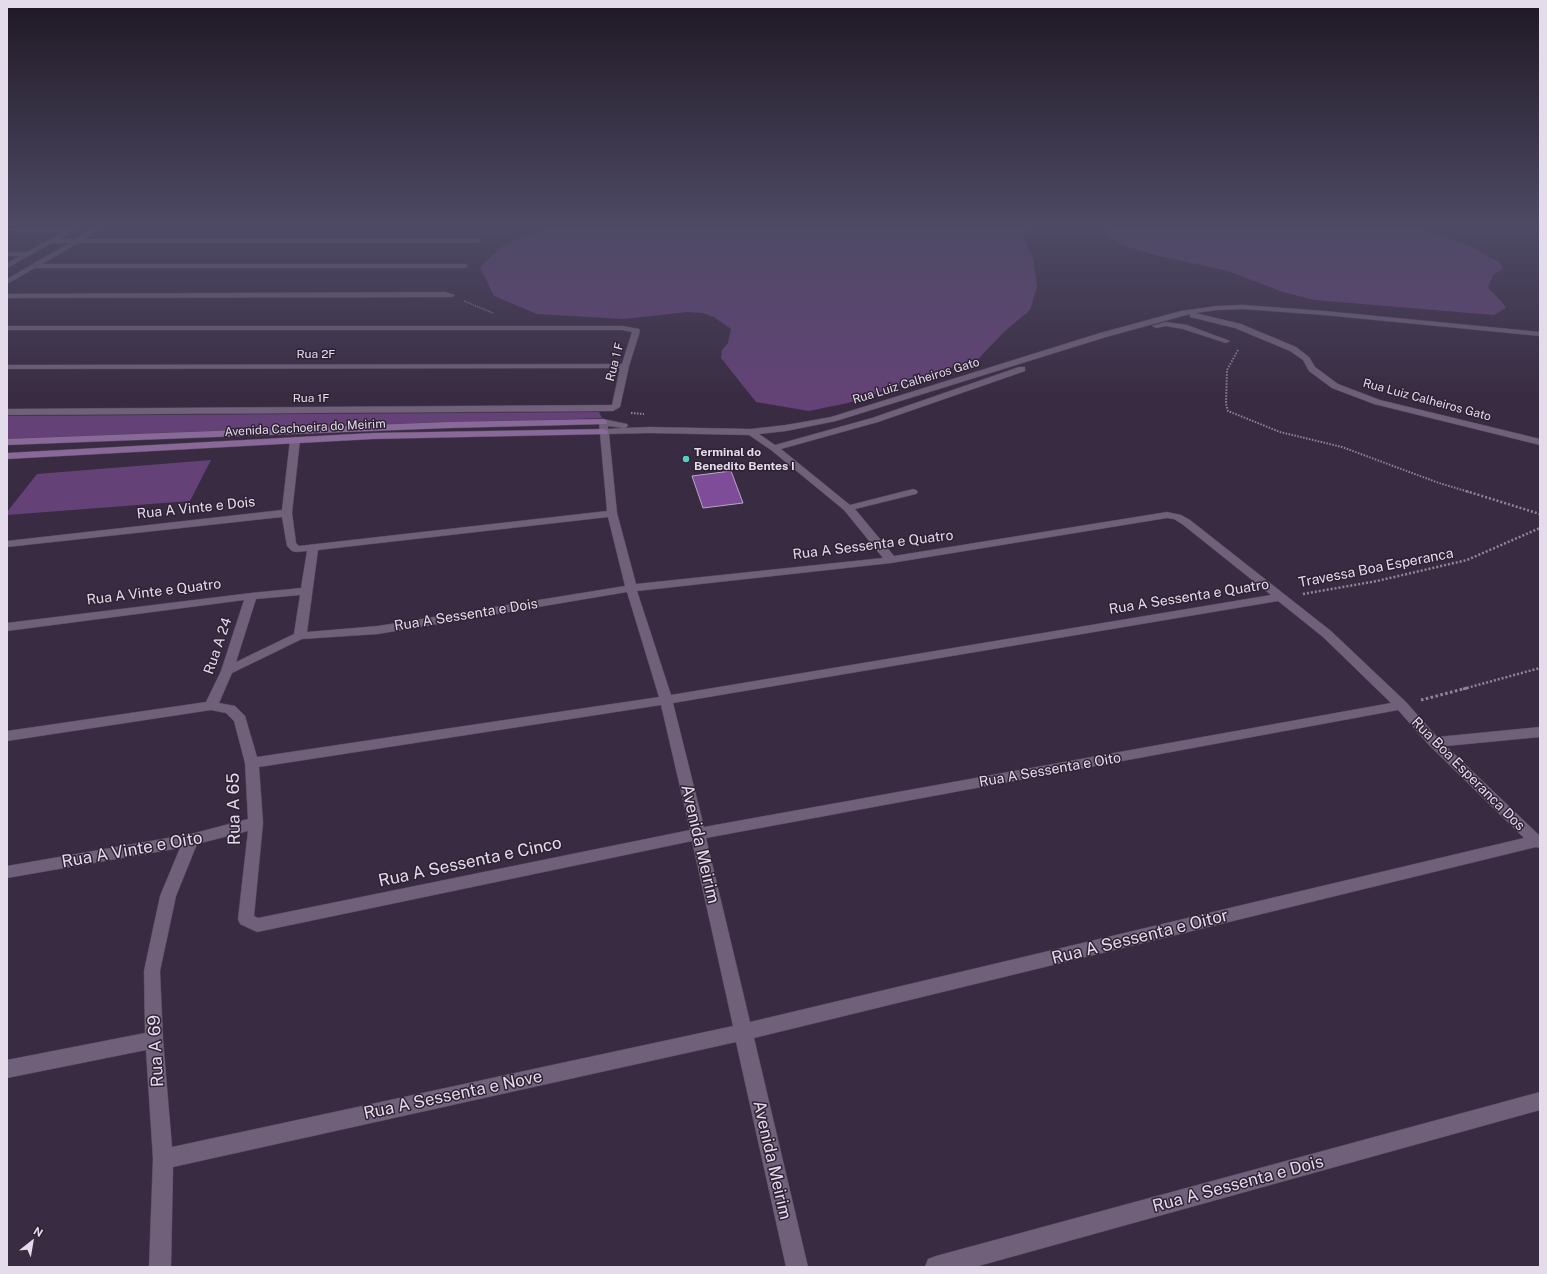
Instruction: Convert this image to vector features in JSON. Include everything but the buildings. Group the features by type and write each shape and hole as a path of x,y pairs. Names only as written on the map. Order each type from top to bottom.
{"street":[{"path":"7,296 452,295"},
{"name":"Rua Luiz Calheiros Gato","path":"603,427 649,430 751,432 786,428 833,419 1103,335 1184,313 1217,308 1279,309 1540,334"},
{"name":"Rua Luiz Calheiros Gato","path":"1184,313 1238,326 1278,342 1293,349 1306,359 1312,369 1335,386 1377,402 1540,442"},
{"path":"774,448 875,420 1092,344 1158,325 1184,327 1226,341"},
{"path":"7,328 526,328"},
{"name":"Rua 1 F","path":"526,328 629,328 636,331 625,366 616,407"},
{"name":"Rua 2F","path":"7,367 625,366"},
{"name":"Rua 1F","path":"7,412 616,407"},
{"name":"Avenida Cachoeira do Meirim","path":"7,442 450,425 603,427"},
{"name":"Avenida Cachoeira do Meirim","path":"7,456 295,440 603,427"},
{"name":"Avenida Meirim","path":"603,427 612,513 631,588 666,700 797,1267"},
{"path":"751,432 774,448 848,508 891,560"},
{"path":"295,440 287,513 291,544 296,549 612,513"},
{"path":"848,508 913,492"},
{"name":"Rua A Vinte e Dois","path":"7,544 287,513"},
{"name":"Rua A Sessenta e Quatro","path":"631,588 891,560 1167,516 1178,517 1186,522 1282,597"},
{"path":"226,671 300,636 311,554 314,548"},
{"name":"Rua A Sessenta e Dois","path":"300,636 378,630 631,588"},
{"name":"Rua A Vinte e Quatro","path":"7,628 251,596 306,591"},
{"name":"Rua A 24","path":"211,706 226,671 251,596"},
{"name":"Rua A Sessenta e Quatro","path":"666,700 1282,597"},
{"name":"Rua Boa Esperanca Dos","path":"1282,597 1327,634 1401,705 1434,742 1538,842"},
{"path":"252,763 666,700"},
{"name":"Rua A Sessenta e Oito","path":"698,834 1401,705"},
{"path":"7,736 211,706"},
{"name":"Rua A 65","path":"211,706 230,709 240,719 252,763 256,824 246,919 249,922"},
{"path":"1434,742 1540,732"},
{"name":"Rua A Vinte e Oito","path":"7,872 191,840 256,824"},
{"name":"Rua A Sessenta e Cinco","path":"249,922 257,925 698,834"},
{"name":"Rua A 69","path":"160,1267 163,1159 154,1040 152,972 168,896 191,840"},
{"name":"Rua A Sessenta e Oitor","path":"743,1032 1538,842"},
{"name":"Rua A Sessenta e Nove","path":"163,1159 743,1032"},
{"path":"7,1069 154,1040"},
{"name":"Rua A Sessenta e Dois","path":"936,1267 1540,1101"}],"path":[{"path":"452,295 526,328"},
{"path":"1226,341 1239,347 1227,370 1226,404 1228,411 1280,432 1342,448 1387,465 1540,514"},
{"name":"Travessa Boa Esperanca","path":"1282,597 1377,581 1467,560 1540,528"},
{"path":"1401,705 1540,668"}],"shaded area":[{"path":"488,283 1037,283 1037,287 1030,310 1006,330 978,359 848,403 809,411 756,402 721,358 722,350 728,343 731,329 714,317 703,313 687,312 624,319 537,314 494,296"},
{"path":"1261,283 1490,283 1488,288 1506,308 1494,315 1314,300 1283,292"},
{"path":"599,412 602,418 7,441 7,416"},
{"path":"211,460 190,501 7,515 7,512 37,474"}],"place":[{"name":"Terminal do Benedito Bentes I","path":"686,459"}]}
